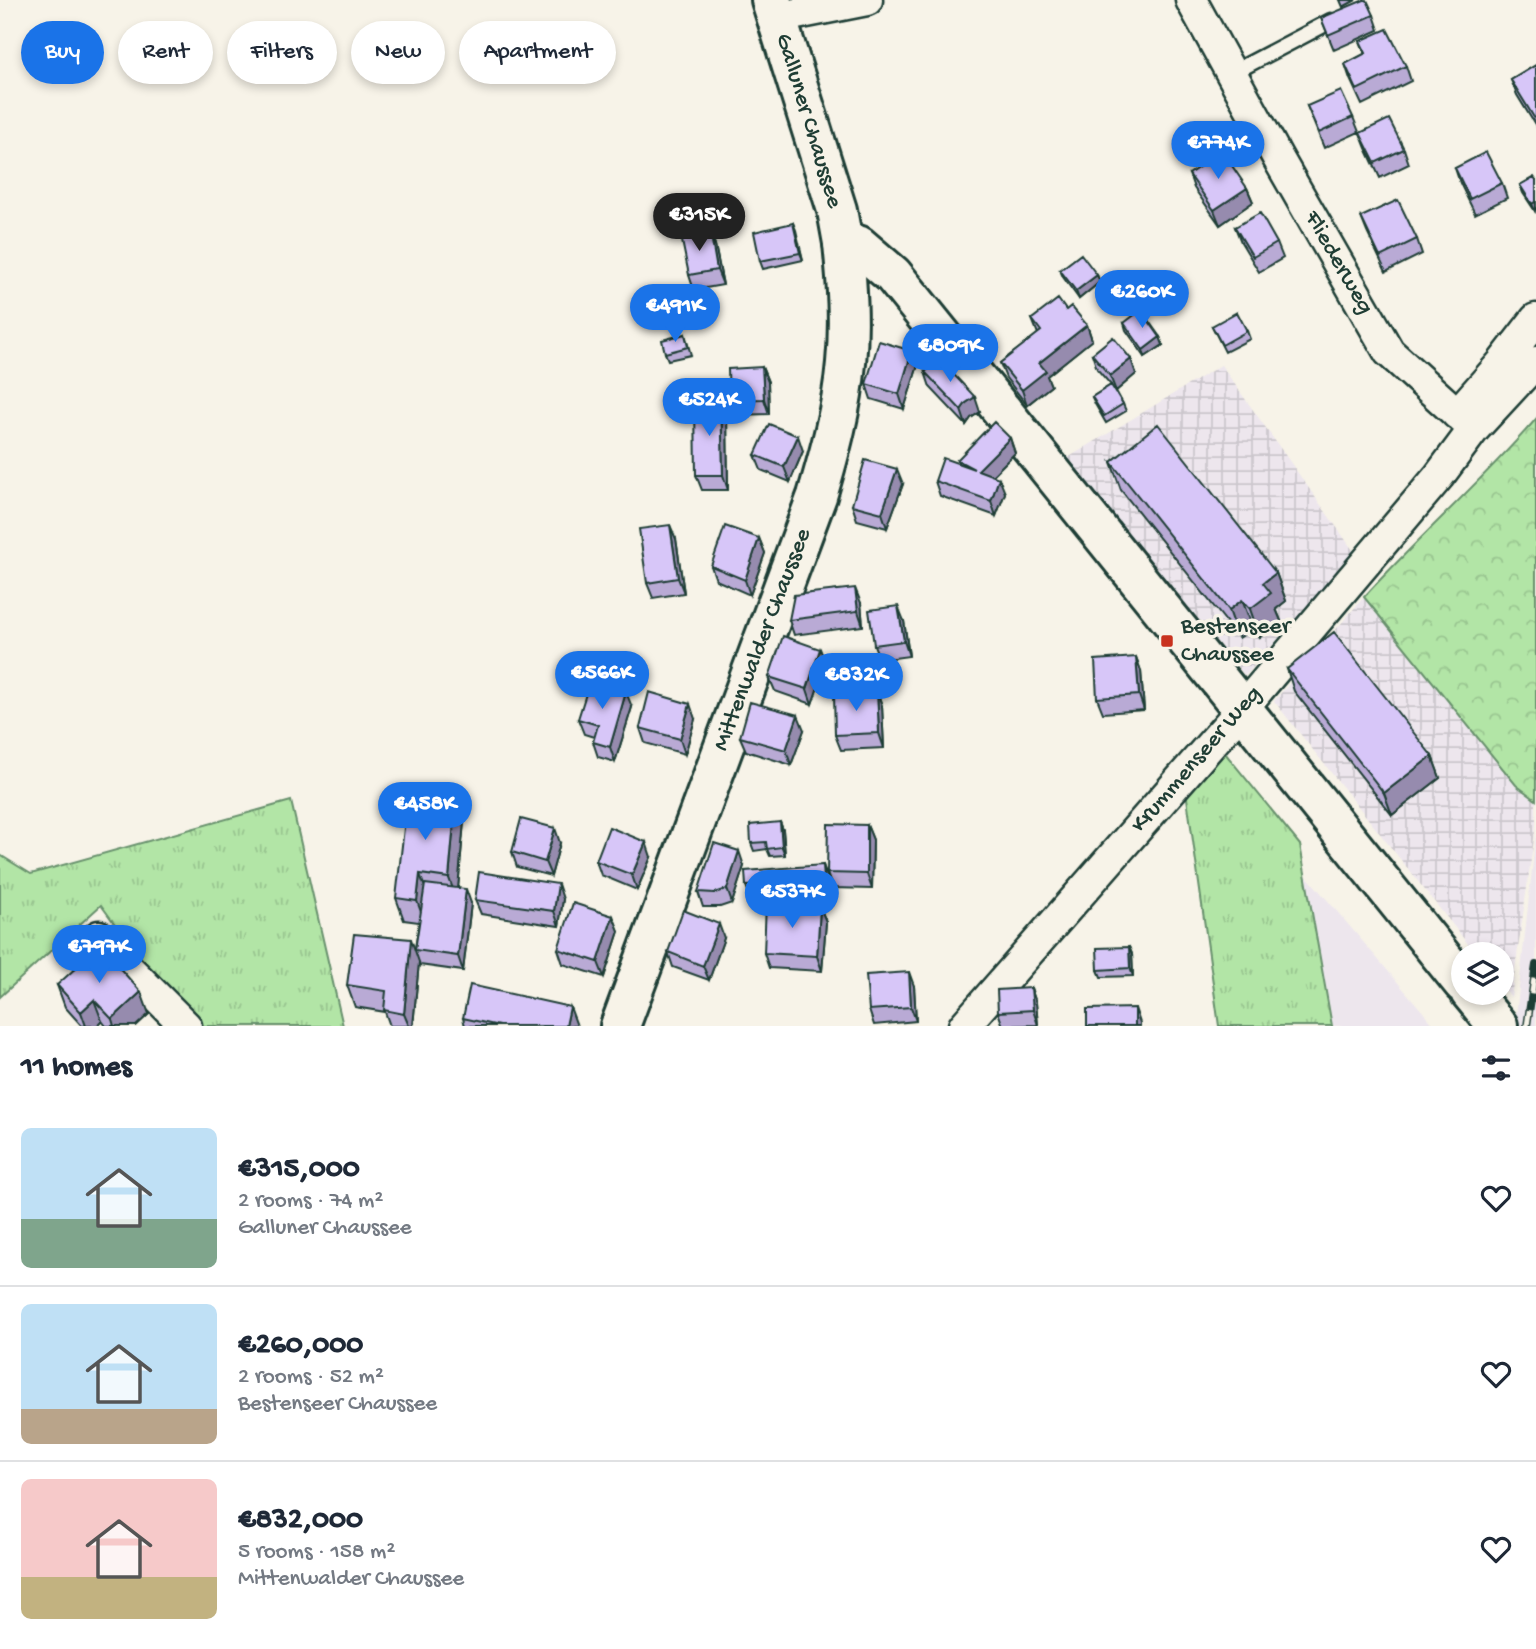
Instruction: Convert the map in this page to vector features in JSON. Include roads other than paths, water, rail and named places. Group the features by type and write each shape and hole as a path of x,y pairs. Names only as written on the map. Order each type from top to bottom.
{"main road":[{"name":"Galluner Chaussee","path":"774,9 837,210 843,243"},
{"path":"843,243 858,245 893,275 1451,968"},
{"name":"Mittenwalder Chaussee","path":"620,1026 817,496 828,459 846,361 848,320 843,243"},
{"path":"1481,1005 1498,1026"}],"street":[{"path":"774,9 867,0"},
{"name":"Fliederweg","path":"1191,0 1389,352 1465,422"},
{"path":"1465,422 1502,363 1536,319"},
{"name":"Krummenseer Weg","path":"964,1026 1242,709 1439,476 1465,422 1536,362"},
{"path":"99,936 186,1026"}],"lane":[{"path":"1232,73 1331,21"}],"railway":[{"path":"1527,1026 1536,965"}],"place":[{"name":"Bestenseer Chaussee","path":"1167,641"}]}
